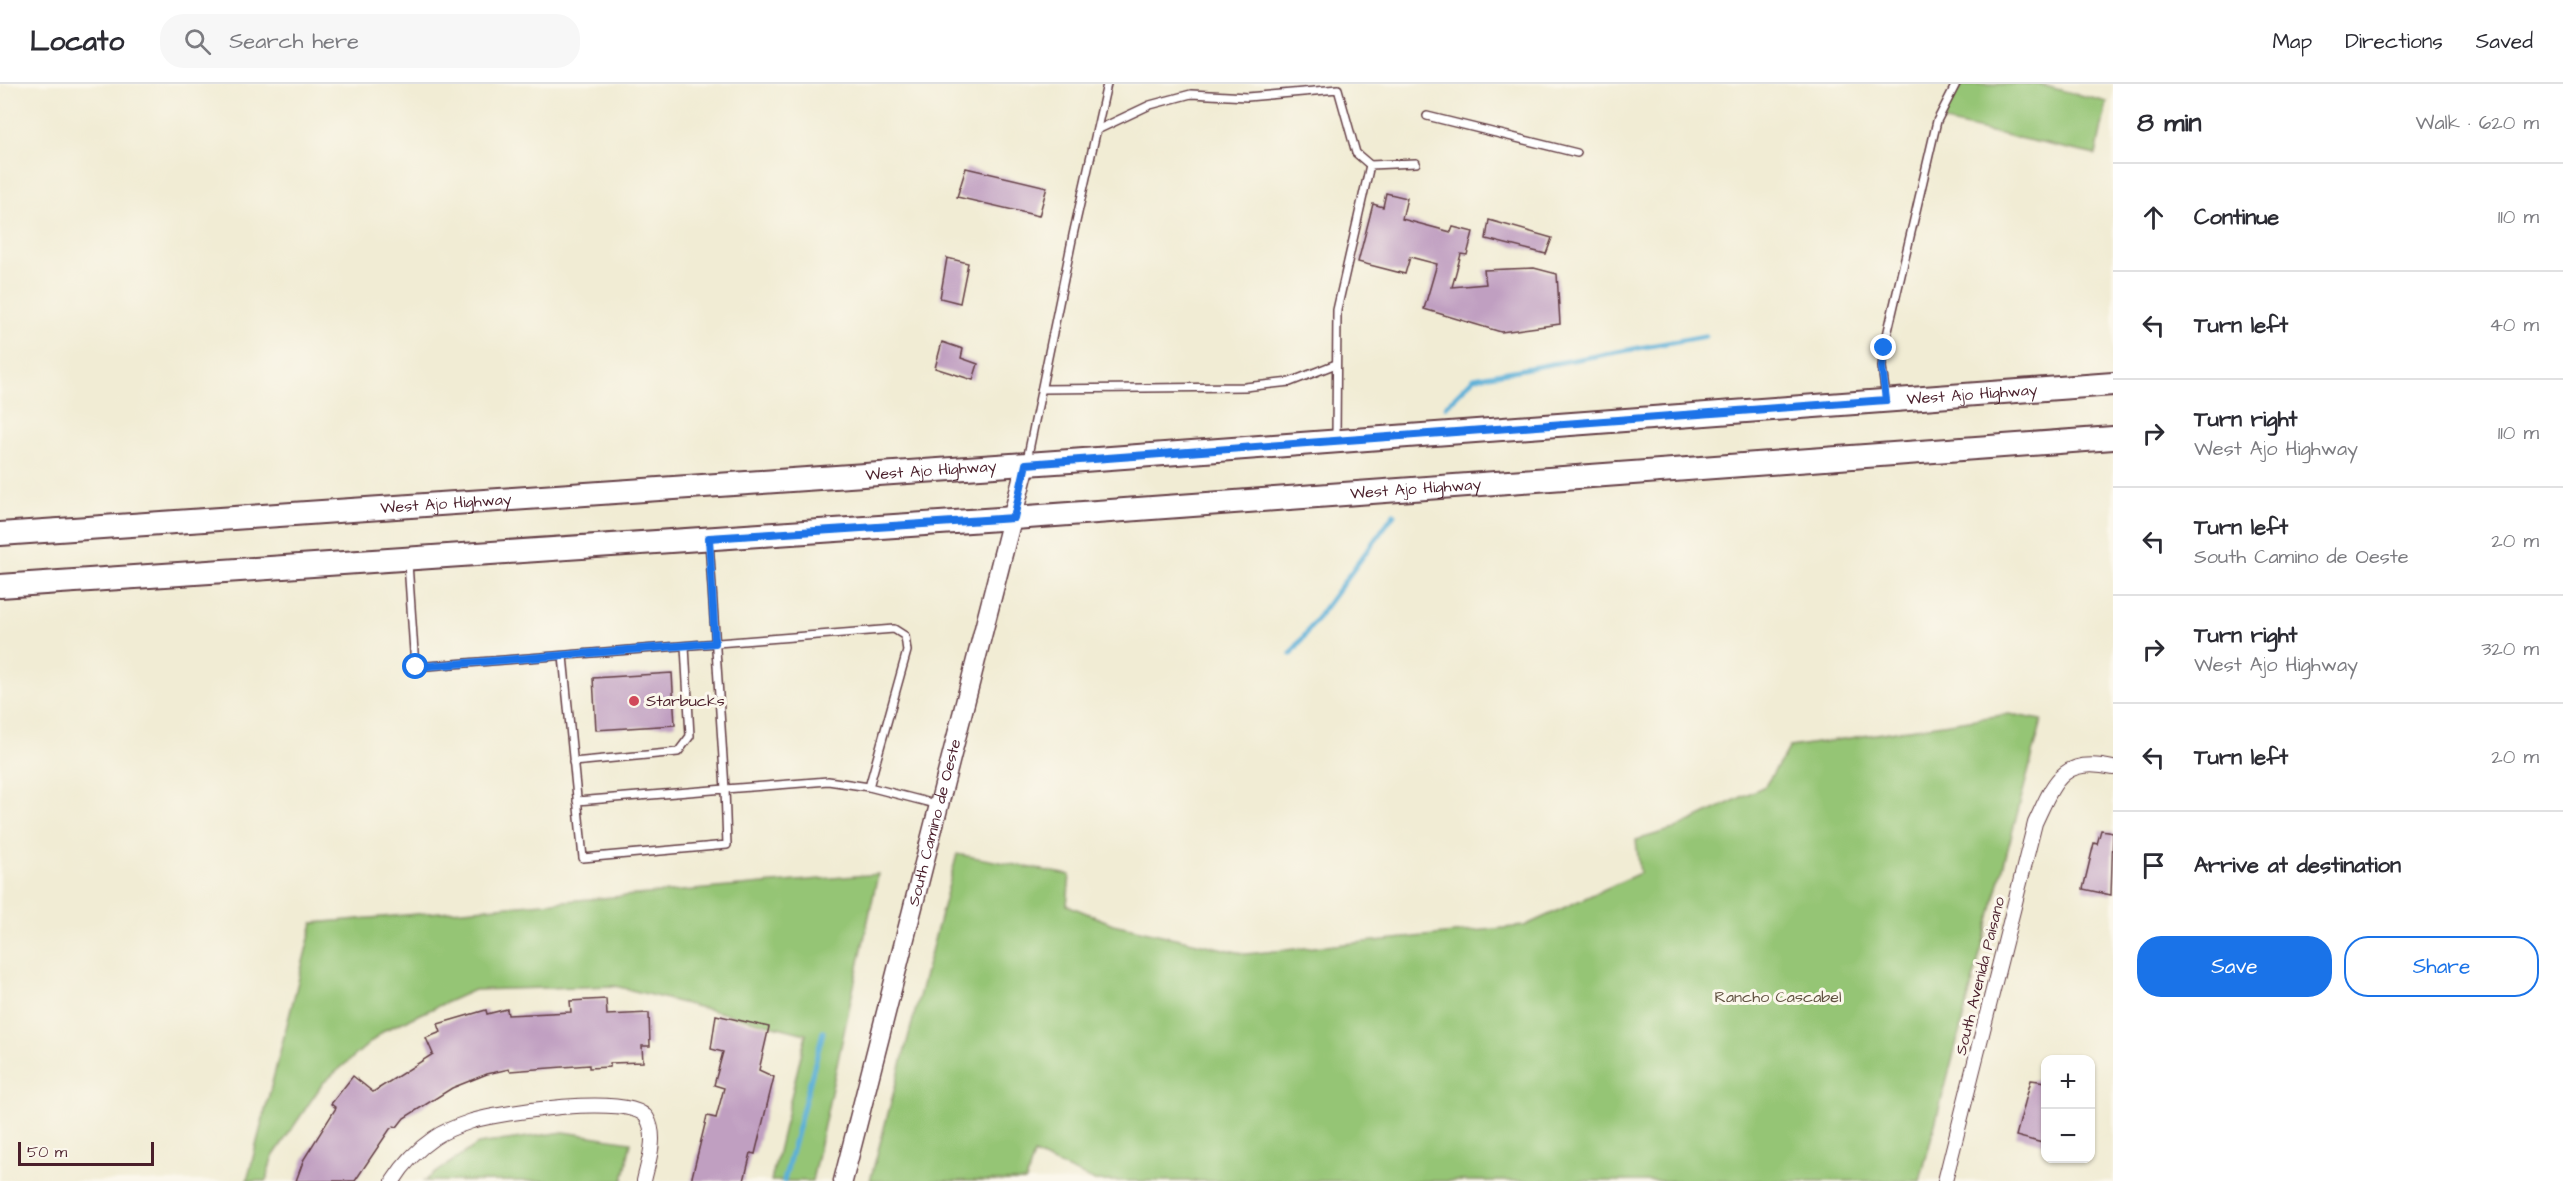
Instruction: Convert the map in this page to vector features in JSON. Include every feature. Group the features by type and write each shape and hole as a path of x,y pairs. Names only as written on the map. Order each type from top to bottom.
{"main road":[{"name":"West Ajo Highway","path":"0,534 1026,464 2113,384"},
{"name":"West Ajo Highway","path":"0,586 1014,518 2113,438"}],"street":[{"name":"South Camino de Oeste","path":"843,1181 1026,464"},
{"name":"South Avenida Paisano","path":"1945,1181 2035,823 2055,781 2068,769 2100,765 2113,768"},
{"path":"393,1181 402,1167 434,1138 472,1121 516,1112 566,1107 615,1106 651,1112 652,1140 644,1181"}],"lane":[{"path":"1026,464 1107,84"},
{"path":"1886,400 1882,367 1884,348 1936,121 1956,84"},
{"path":"1097,130 1150,105 1191,94 1247,97 1338,89 1356,153 1370,165 1416,163"},
{"path":"1427,117 1577,153"},
{"path":"1336,441 1337,310 1370,165"},
{"path":"1042,389 1245,387 1290,382 1336,364"},
{"path":"562,656 583,858 727,845 709,538"},
{"path":"407,558 416,667 894,629 905,636 907,651 869,787"},
{"path":"573,762 678,752 683,747 690,736 685,646"},
{"path":"577,801 828,781 869,787 939,805"}],"green space":[{"path":"1964,84 2037,84 2107,102 2096,155 1945,122 1944,106"},
{"name":"Rancho Cascabel","path":"2009,714 2042,720 1920,1181 1095,1181 1034,1154 1026,1181 870,1181 957,854 1070,875 1067,905 1113,924 1246,954 1524,926 1640,873 1636,840 1674,829 1765,786 1790,747"},
{"path":"878,874 812,1181 771,1181 806,1034 615,986 474,990 385,1030 323,1083 272,1158 266,1181 247,1181 313,923"},
{"path":"564,1132 631,1142 623,1181 424,1181 478,1144"}],"building":[{"path":"966,168 1047,187 1039,216 957,197"},
{"path":"1386,193 1407,198 1402,219 1451,232 1453,227 1473,232 1467,255 1461,254 1452,287 1486,284 1484,270 1534,268 1557,274 1560,324 1501,332 1424,309 1437,264 1410,257 1405,274 1358,262 1373,204 1383,207"},
{"path":"1489,220 1552,238 1546,254 1486,239"},
{"path":"947,258 968,263 960,303 940,298"},
{"path":"942,342 963,349 961,358 978,364 973,380 935,368"},
{"name":"Starbucks","path":"672,673 675,725 596,730 593,678"},
{"path":"2101,830 2113,832 2111,895 2083,889 2094,843 2097,844"},
{"path":"606,999 607,1015 649,1013 650,1046 642,1046 643,1062 610,1063 610,1067 589,1068 589,1065 510,1071 509,1069 487,1074 452,1088 404,1118 397,1127 390,1129 355,1181 296,1181 304,1159 336,1108 331,1104 353,1076 373,1092 433,1054 426,1038 441,1032 438,1024 486,1010 487,1014 507,1009 508,1015 571,1012 570,1001"},
{"path":"716,1015 769,1027 759,1070 774,1077 755,1154 751,1153 744,1181 691,1181 707,1116 716,1118 724,1088 714,1085 723,1052 711,1049"},
{"path":"2031,1080 2041,1081 2041,1143 2016,1136"}],"waterway":[{"path":"1446,406 1474,378 1705,336"},
{"path":"1291,654 1394,514"},
{"path":"784,1181 823,1032"}],"place":[{"name":"Starbucks","path":"634,701"}],"route":[{"path":"416,667 715,643 709,538 1014,518 1026,464 1886,400 1882,367 1884,348"}]}
